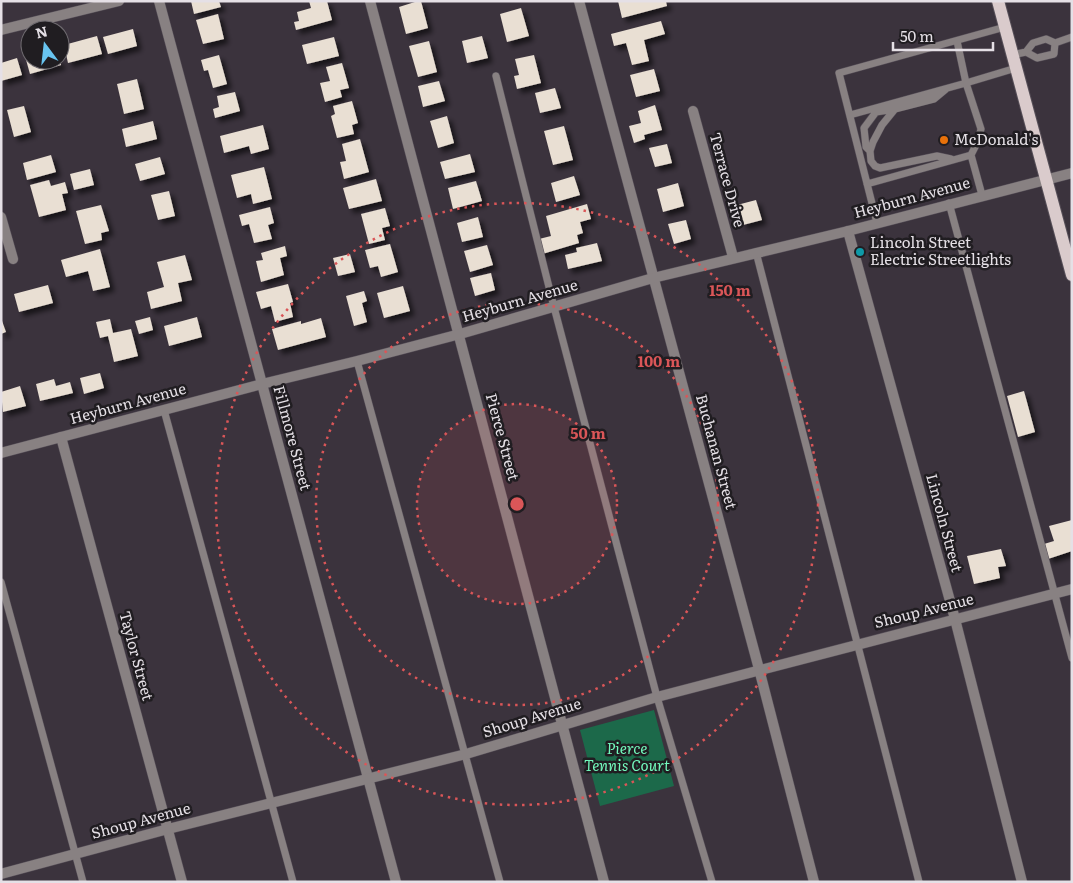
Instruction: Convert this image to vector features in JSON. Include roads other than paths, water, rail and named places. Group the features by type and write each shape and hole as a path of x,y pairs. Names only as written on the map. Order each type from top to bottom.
{"main road":[{"path":"998,1 1068,248 1072,275"}],"street":[{"path":"1,30 118,1"},
{"name":"Fillmore Street","path":"159,1 396,882"},
{"name":"Pierce Street","path":"370,1 460,334 604,882"},
{"name":"Buchanan Street","path":"579,1 759,669 814,882"},
{"name":"Terrace Drive","path":"693,111 733,257"},
{"name":"Heyburn Avenue","path":"1,453 460,334 653,278 733,257 877,223 1072,173"},
{"path":"1,218 13,260"},
{"name":"Lincoln Street","path":"848,230 955,619 1022,882"},
{"name":"Taylor Street","path":"61,437 182,882"},
{"name":"Shoup Avenue","path":"1,874 168,829 466,754 657,697 759,669 1072,589"}],"lane":[{"path":"877,223 839,73 1005,27"},
{"path":"1055,44 1072,37"},
{"path":"1012,55 1026,52 1033,43 1046,39 1055,44"},
{"path":"957,41 966,84 981,129 978,141 971,155 982,195"},
{"path":"1026,52 1036,58 1054,54 1055,44"},
{"path":"850,114 966,84 1016,68"},
{"path":"496,76 554,307 657,697 712,882"},
{"path":"870,151 866,147 864,128 876,112 934,99 946,89"},
{"path":"895,109 882,125 870,151 871,161 875,166 880,168 937,156 953,160"},
{"path":"867,184 971,155"},
{"path":"949,204 1072,658"},
{"path":"756,252 919,882"},
{"path":"357,361 500,882"},
{"path":"164,410 293,882"},
{"path":"1,582 83,882"}],"place":[{"name":"McDonald's","path":"944,140"},
{"name":"Lincoln Street Electric Streetlights","path":"860,252"}],"park label":[{"name":"Pierce Tennis Court","path":"627,758"}]}
